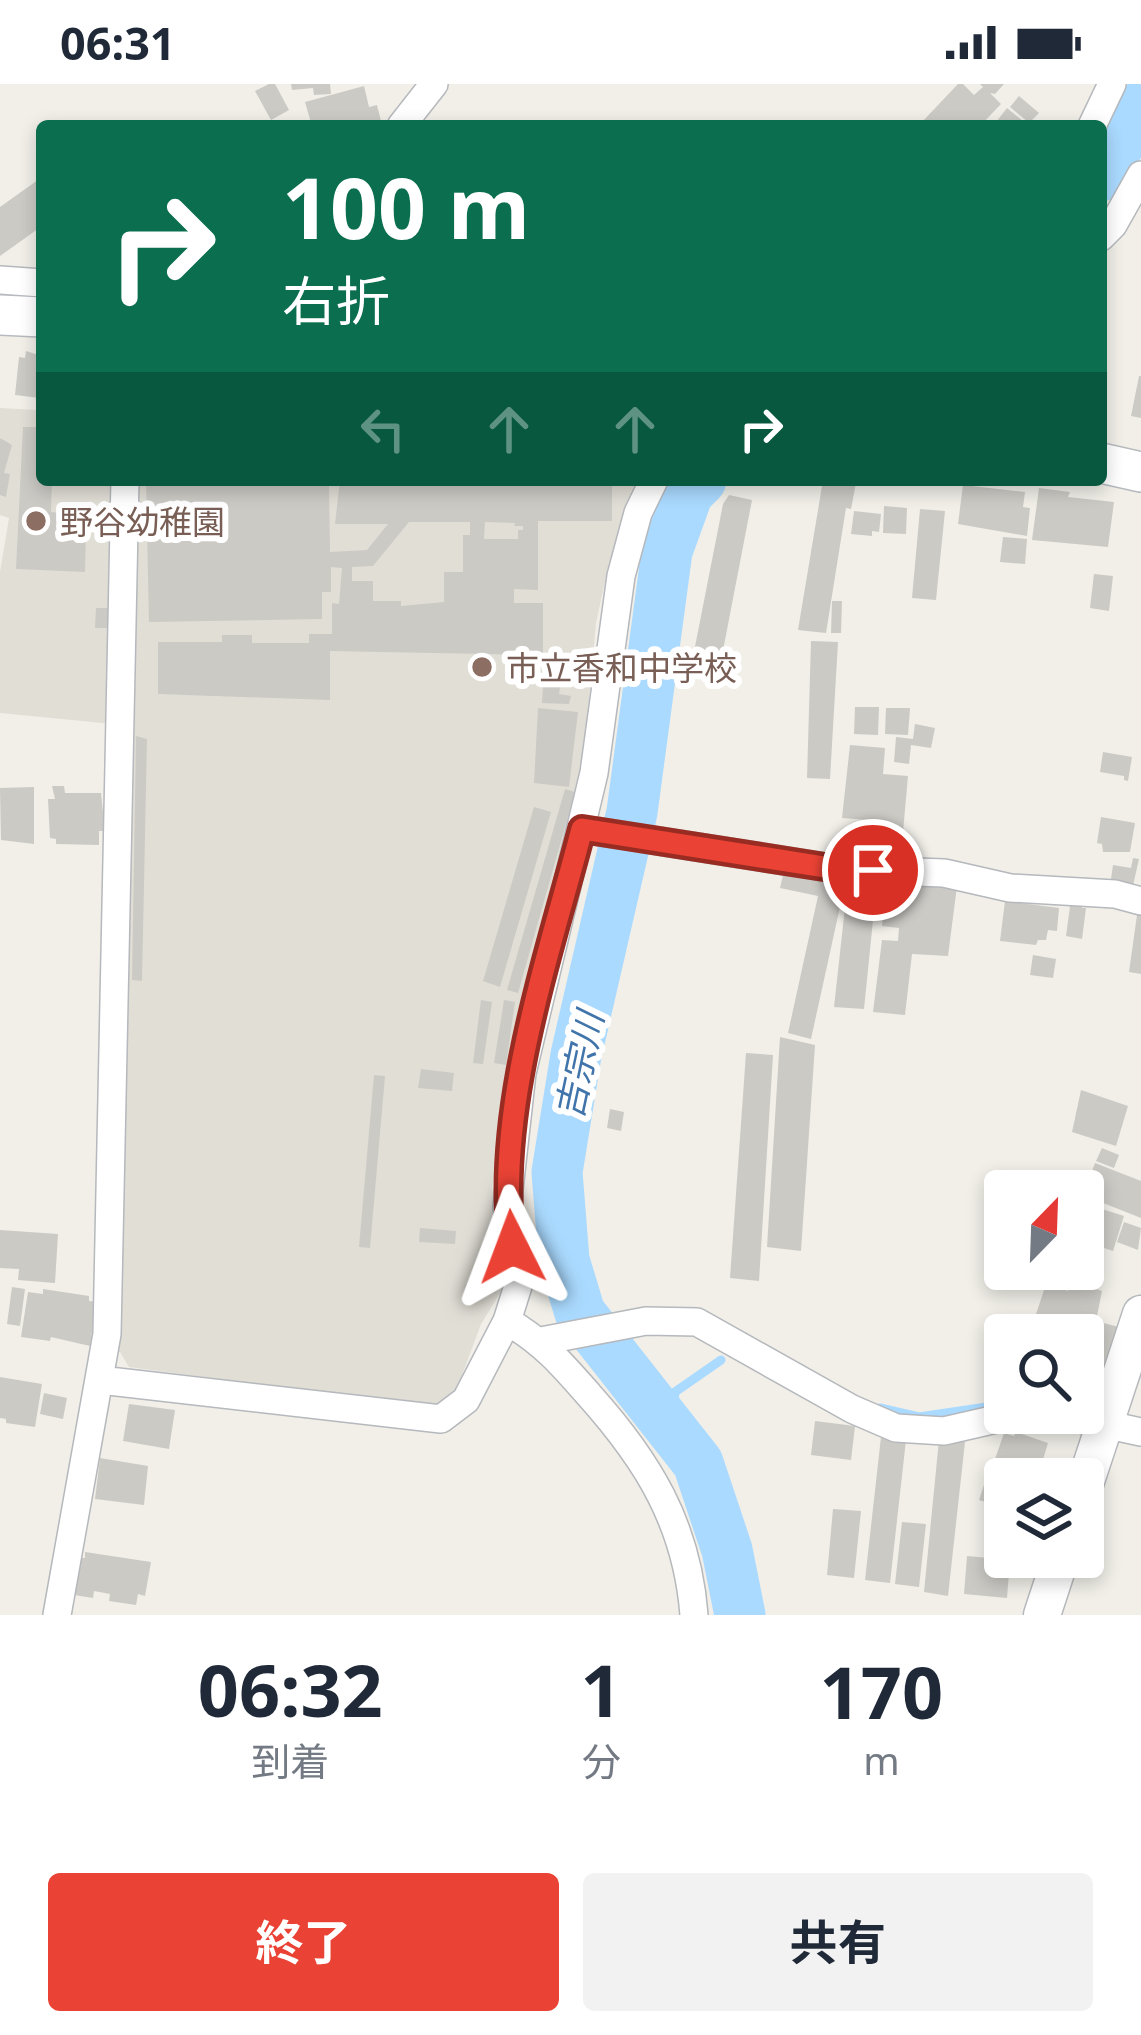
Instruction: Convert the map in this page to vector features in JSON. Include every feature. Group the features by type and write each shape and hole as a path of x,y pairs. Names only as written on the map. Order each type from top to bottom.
{"main road":[{"path":"0,315 36,317"},
{"path":"1107,464 1141,472"}],"street":[{"path":"406,120 434,84"},
{"path":"1095,120 1112,84"},
{"path":"1107,231 1141,175"},
{"path":"0,280 36,283"},
{"path":"58,1615 106,1334 125,486"},
{"path":"100,1381 442,1419 466,1400 507,1321 518,1286 507,1208 522,1073 536,1000 589,830 620,576 638,513 652,486"},
{"path":"589,830 837,869 944,873 1010,888 1115,894 1141,901"},
{"path":"1103,1458 1123,1427 1141,1314"},
{"path":"507,1321 552,1339 654,1477 676,1528 694,1615"},
{"path":"552,1339 646,1321 698,1322 852,1409 896,1428 944,1431 984,1422"},
{"path":"1042,1615 1054,1578"}],"shaded area":[{"path":"0,408 36,410 36,486 118,486 113,724 0,713 0,572 9,518 0,515"},
{"path":"132,486 637,486 609,563 596,623 580,800 520,1008 492,1187 503,1288 481,1324 455,1394 436,1408 129,1367 120,1352 112,1352"}],"building":[{"path":"275,84 289,110 271,120 255,91"},
{"path":"291,84 330,84 331,94 314,95 313,88 292,90"},
{"path":"958,84 974,95 983,87 980,84 1004,84 990,93 1001,104 986,120 924,120"},
{"path":"364,86 369,107 377,105 381,120 310,120 305,102"},
{"path":"1019,96 1039,113 1025,120 1010,107"},
{"path":"1007,108 1022,120 998,120"},
{"path":"36,181 36,230 0,256 0,207"},
{"path":"26,351 36,354 36,398 15,395 19,357 25,358"},
{"path":"1141,376 1141,418 1131,416"},
{"path":"23,427 36,427 36,486 52,486 51,512 60,513 60,529 86,530 85,572 16,569"},
{"path":"0,438 12,445 4,473 10,474 6,497 0,495"},
{"path":"146,486 329,486 330,552 367,550 388,524 335,524 339,486 612,486 612,521 538,521 538,590 514,589 514,603 543,603 543,655 330,651 330,700 158,694 158,642 222,642 222,635 252,635 252,643 309,643 309,634 332,634 332,603 339,604 342,568 331,567 331,592 322,592 322,619 149,622","holes":["409,522 470,522 470,535 463,535 463,572 444,572 444,602 401,606 401,601 373,601 373,581 352,581 352,567 373,566","485,522 523,526 518,539 484,539"]},
{"path":"822,486 855,486 851,509 846,508 826,633 798,630"},
{"path":"963,486 1025,492 1023,507 1030,508 1027,536 958,524"},
{"path":"1039,488 1114,502 1108,547 1032,540"},
{"path":"729,495 752,500 720,666 692,662 723,504"},
{"path":"884,506 907,508 906,534 883,533"},
{"path":"920,509 945,511 936,600 912,598"},
{"path":"854,511 881,514 879,532 851,534"},
{"path":"1003,537 1027,539 1025,564 1000,562"},
{"path":"1094,574 1113,576 1109,611 1090,608"},
{"path":"832,601 842,601 841,633 831,633"},
{"path":"96,608 111,608 110,628 95,628"},
{"path":"811,641 838,642 830,779 807,778"},
{"path":"543,686 560,686 559,694 571,696 569,704 542,703"},
{"path":"855,707 879,707 878,735 854,734"},
{"path":"538,708 578,712 569,787 534,783"},
{"path":"886,708 910,708 908,735 885,734"},
{"path":"915,724 935,728 931,748 911,745 909,764 894,762 896,737 913,739"},
{"path":"136,736 147,739 142,981 132,980"},
{"path":"850,745 885,748 883,774 908,776 903,832 869,829 869,820 842,818"},
{"path":"1103,752 1132,757 1128,781 1100,772"},
{"path":"52,786 64,786 65,793 101,793 105,831 99,831 99,845 56,844 50,838"},
{"path":"34,787 34,844 1,840 0,788"},
{"path":"565,789 575,792 518,993 507,990"},
{"path":"534,807 551,812 500,987 483,981"},
{"path":"1101,817 1135,823 1130,852 1103,852 1102,844 1097,843"},
{"path":"1133,858 1139,859 1132,890 1110,886 1113,865 1131,868"},
{"path":"784,871 845,884 811,1039 788,1033 818,896 780,888"},
{"path":"882,879 957,886 948,956 912,954 905,1015 873,1012 882,940 898,941 899,928 882,926 884,907 878,907"},
{"path":"848,880 877,881 864,1009 834,1007"},
{"path":"1071,899 1083,901 1082,908 1086,908 1082,939 1066,936"},
{"path":"1005,901 1059,908 1057,931 1048,930 1046,940 1036,945 1000,941"},
{"path":"1141,909 1141,974 1129,972"},
{"path":"1033,955 1056,959 1053,978 1030,975"},
{"path":"481,1000 492,1002 483,1064 473,1063"},
{"path":"504,1000 515,1002 506,1065 494,1063"},
{"path":"780,1037 815,1045 801,1251 767,1247"},
{"path":"746,1053 773,1055 759,1281 730,1278"},
{"path":"421,1069 454,1073 452,1091 418,1088"},
{"path":"374,1075 385,1076 370,1248 359,1247"},
{"path":"1081,1090 1128,1106 1116,1146 1072,1132"},
{"path":"610,1109 624,1112 621,1131 607,1128"},
{"path":"1102,1148 1119,1155 1114,1168 1096,1161"},
{"path":"1095,1163 1141,1181 1141,1218 1104,1203 1104,1170 1092,1170"},
{"path":"1104,1210 1124,1216 1113,1251 1104,1248"},
{"path":"1124,1222 1141,1228 1138,1250 1117,1242"},
{"path":"420,1228 456,1231 455,1244 419,1242"},
{"path":"0,1230 58,1234 55,1283 18,1280 19,1269 0,1268"},
{"path":"12,1287 25,1289 20,1326 7,1324"},
{"path":"43,1289 89,1296 89,1301 96,1302 90,1346 51,1337 50,1341 21,1337 28,1292 43,1294"},
{"path":"1044,1290 1102,1291 1097,1314 1036,1314"},
{"path":"1104,1323 1119,1327 1104,1370"},
{"path":"0,1377 42,1384 35,1427 0,1418"},
{"path":"44,1393 67,1398 63,1419 40,1414"},
{"path":"129,1404 175,1410 169,1449 123,1441"},
{"path":"815,1421 855,1426 851,1460 811,1455"},
{"path":"1004,1434 1048,1443 1043,1458 995,1458"},
{"path":"881,1437 906,1440 890,1583 865,1580"},
{"path":"939,1440 965,1442 948,1596 924,1592"},
{"path":"100,1458 148,1466 144,1505 95,1499"},
{"path":"833,1509 861,1511 854,1578 827,1575"},
{"path":"902,1522 926,1524 919,1587 895,1584"},
{"path":"85,1552 151,1562 145,1596 138,1594 136,1605 109,1601 110,1594 94,1591 93,1598 74,1595"},
{"path":"967,1556 984,1558 984,1578 1009,1578 1007,1598 964,1594"}],"waterway":[{"name":"吉宗川","path":"1107,166 1141,106"},
{"name":"吉宗川","path":"695,486 688,493 667,551 632,812 576,1055 557,1172 564,1260 580,1313 698,1463 727,1550 740,1615"},
{"path":"672,1428 675,1392 721,1360"},
{"path":"880,1408 919,1417 984,1407"}],"place":[{"name":"野谷幼稚園","path":"36,521"},
{"name":"市立香和中学校","path":"482,667"}],"route":[{"path":"512,1247 507,1208 522,1073 536,1000 582,829 837,869 873,870"}]}
